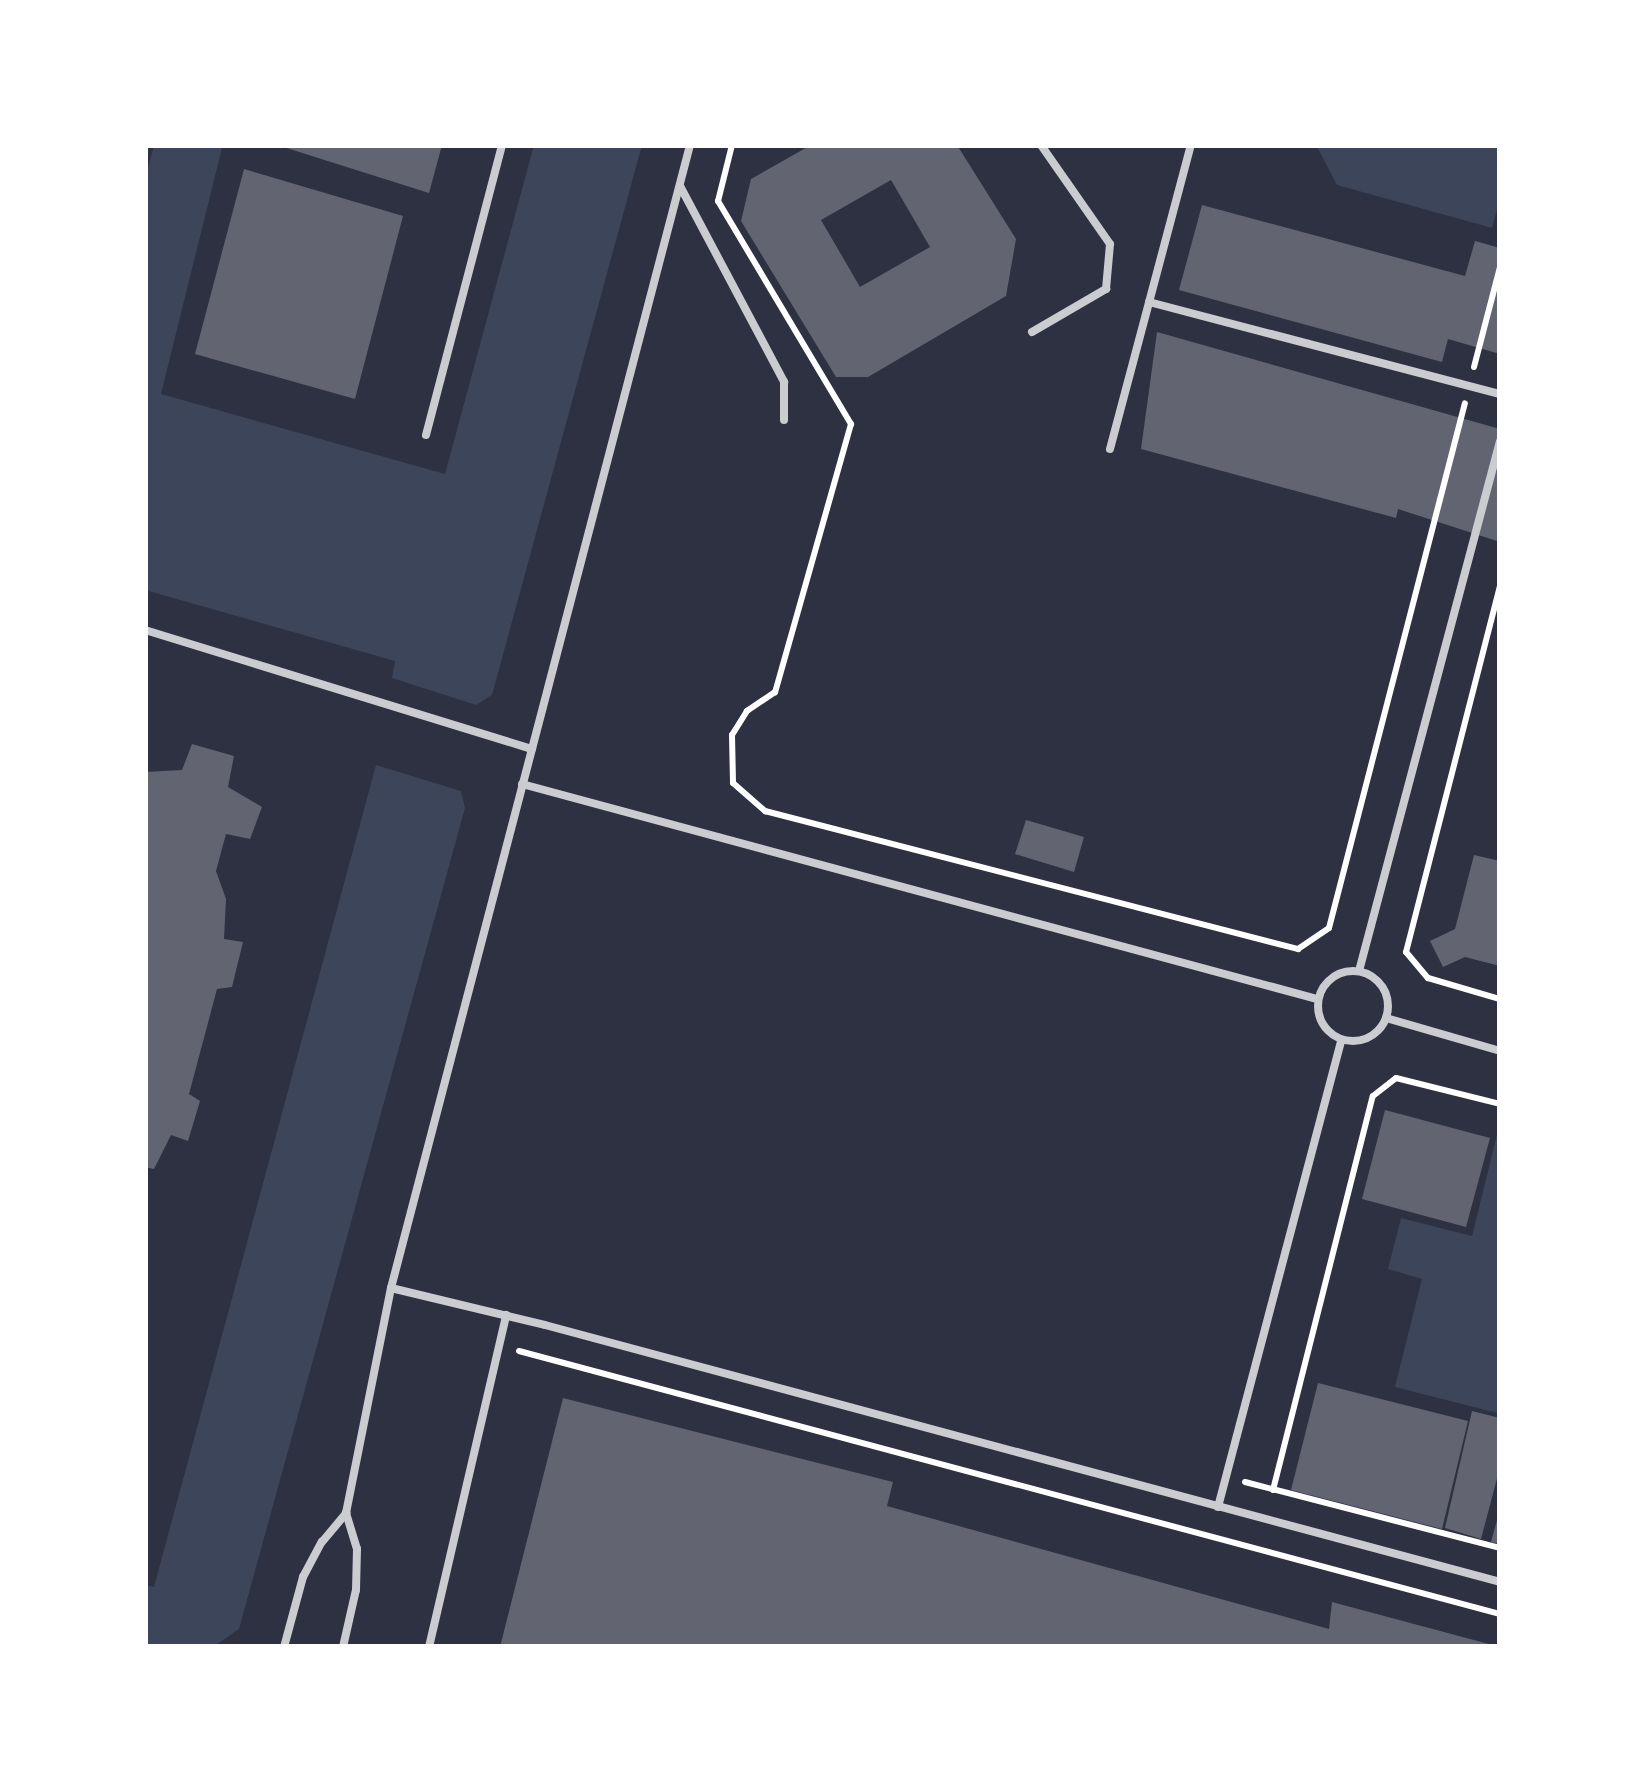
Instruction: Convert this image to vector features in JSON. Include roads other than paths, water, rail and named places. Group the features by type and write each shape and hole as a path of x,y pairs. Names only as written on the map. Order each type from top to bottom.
{"lane":[{"path":"426,435 502,145"},
{"path":"343,1647 356,1590 357,1550 346,1514 391,1288 690,145"},
{"path":"1032,332 1106,289 1110,244 1041,145"},
{"path":"1110,450 1190,145"},
{"path":"680,186 784,382 784,420"},
{"path":"1150,302 1500,394"},
{"path":"1359,971 1500,442"},
{"path":"145,630 532,749"},
{"path":"522,784 1317,1000"},
{"path":"1359,971 1384,988 1386,1018 1373,1035 1352,1042 1341,1040 1322,1024 1317,1000 1328,980 1359,971"},
{"path":"1386,1018 1500,1051"},
{"path":"1218,1508 1341,1040"},
{"path":"391,1288 506,1315 1500,1582"},
{"path":"429,1647 506,1315"},
{"path":"284,1647 303,1578 322,1542 346,1514"}]}
